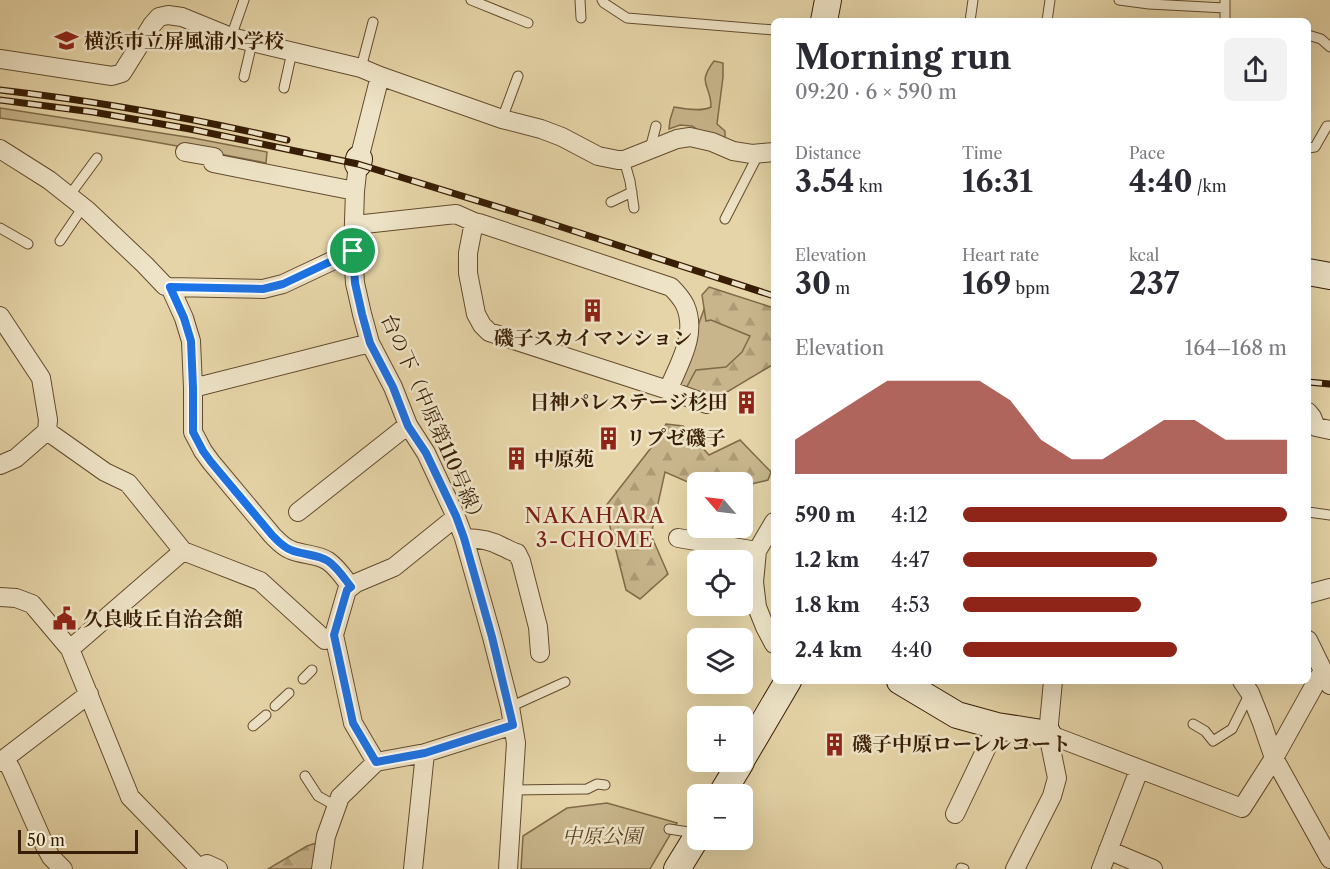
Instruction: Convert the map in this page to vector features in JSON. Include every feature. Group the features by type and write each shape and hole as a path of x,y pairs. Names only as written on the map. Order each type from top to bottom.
{"street":[{"path":"825,18 828,0"},
{"path":"0,59 112,76 123,73 152,25 159,17 168,15 182,17 231,38 361,68 502,118 541,129 598,156 624,160 676,139 690,137 733,150 752,154 766,153"},
{"name":"台の下（中原第110号線）","path":"380,76 358,162 353,251 355,283 370,343 393,387 408,426 426,453 456,516 492,637 510,707 516,743 508,869"},
{"path":"0,149 49,180 83,207 165,286 263,289 283,284 353,251"},
{"path":"186,152 214,157 213,163 355,191"},
{"path":"355,225 456,214 671,287 685,304 689,329 688,344 669,390"},
{"path":"474,222 468,253 468,273 476,314 489,332 707,404"},
{"path":"1311,273 1330,276"},
{"path":"170,287 184,318 191,341 193,432 203,451 272,535 292,551 327,560 351,587"},
{"path":"0,316 41,378 48,420 46,431 16,458 0,465"},
{"path":"193,388 370,343"},
{"path":"298,512 408,426"},
{"path":"46,431 105,472 128,483 183,551 260,582 331,642 353,723 376,762"},
{"path":"331,642 347,590 356,583 394,567 456,516"},
{"path":"771,527 757,550 754,582 758,607 771,639"},
{"path":"464,538 481,538 517,553 538,627 540,653"},
{"path":"678,538 757,550"},
{"path":"70,649 183,551"},
{"path":"1311,593 1330,588"},
{"path":"0,597 16,598 32,604 70,649 130,797 197,868 207,864 218,869"},
{"path":"905,684 957,715 997,726 1048,734 1242,808 1326,678 1311,646"},
{"path":"753,741 786,684"},
{"path":"1015,869 1052,796 1057,778 1048,734 1053,684"},
{"path":"1246,687 1274,758 1330,859"},
{"path":"63,869 51,857 12,769 2,760 88,694"},
{"path":"321,869 326,836 340,797 376,762 425,753 513,725"},
{"path":"955,814 997,726"},
{"path":"413,869 425,753"},
{"path":"1101,869 1139,770"},
{"path":"677,869 689,850"},
{"path":"1108,850 1153,869"}],"lane":[{"path":"231,38 244,0"},
{"path":"471,0 528,23"},
{"path":"580,0 581,18"},
{"path":"602,0 627,18 771,30"},
{"path":"970,18 973,0"},
{"path":"1047,18 1050,0"},
{"path":"1119,0 1149,4 1225,4"},
{"path":"361,68 373,22"},
{"path":"1311,36 1321,39 1330,47"},
{"path":"244,77 252,43"},
{"path":"284,88 292,52"},
{"path":"502,118 518,76"},
{"path":"650,149 656,126"},
{"path":"1311,148 1315,147 1327,126 1330,126"},
{"path":"726,219 766,153"},
{"path":"69,196 97,158"},
{"path":"624,160 634,207"},
{"path":"611,202 632,192"},
{"path":"60,241 83,207"},
{"path":"0,228 28,244"},
{"path":"1311,512 1330,515"},
{"path":"303,679 312,670"},
{"path":"510,707 565,682"},
{"path":"1193,724 1205,731 1213,741 1232,729 1246,687"},
{"path":"275,706 289,693"},
{"path":"254,726 266,715"},
{"path":"305,776 318,796 336,806"},
{"path":"512,790 586,789 597,784 605,785"},
{"path":"669,829 687,833"}],"green space":[{"path":"714,61 723,63 717,124 725,131 725,139 703,133 692,126 680,125 669,129 674,107 698,110 711,107 705,80"},
{"path":"0,108 267,152 266,163 133,138 0,118"},
{"path":"709,287 771,307 771,366 712,401 684,392 696,370 726,367 742,352 750,336 711,320 706,321 702,295"},
{"path":"706,304 771,324 771,328 711,396 676,385"},
{"path":"666,424 683,426 709,455 740,440 771,472 768,480 753,484 753,472 687,472 687,482 665,472 651,535 668,574 640,599 626,590 605,507 654,444"},
{"name":"中原公園","path":"607,803 677,823 650,869 521,869 523,836 567,808"},
{"path":"322,841 317,869 268,869 307,846"}],"railway":[{"path":"0,90 144,111 287,140"},
{"path":"0,100 93,112 190,129 358,164 771,295"},
{"path":"1311,382 1330,384"}],"place":[{"name":"横浜市立屏風浦小学校","path":"66,41"},
{"name":"磯子スカイマンション","path":"593,310"},
{"name":"日神パレステージ杉田","path":"746,402"},
{"name":"リプゼ磯子","path":"608,438"},
{"name":"中原苑","path":"516,459"},
{"name":"久良岐丘自治会館","path":"65,619"},
{"name":"磯子中原ローレルコート","path":"834,744"}],"district":[{"name":"NAKAHARA 3-CHOME","path":"595,527"}],"route":[{"path":"353,251 355,283 370,343 393,387 408,426 426,453 464,538 492,637 513,725 425,753 376,762 353,723 334,635 347,590 351,587 327,560 292,551 272,535 203,451 193,432 191,341 184,318 170,287 263,289 283,284 353,251"}]}
